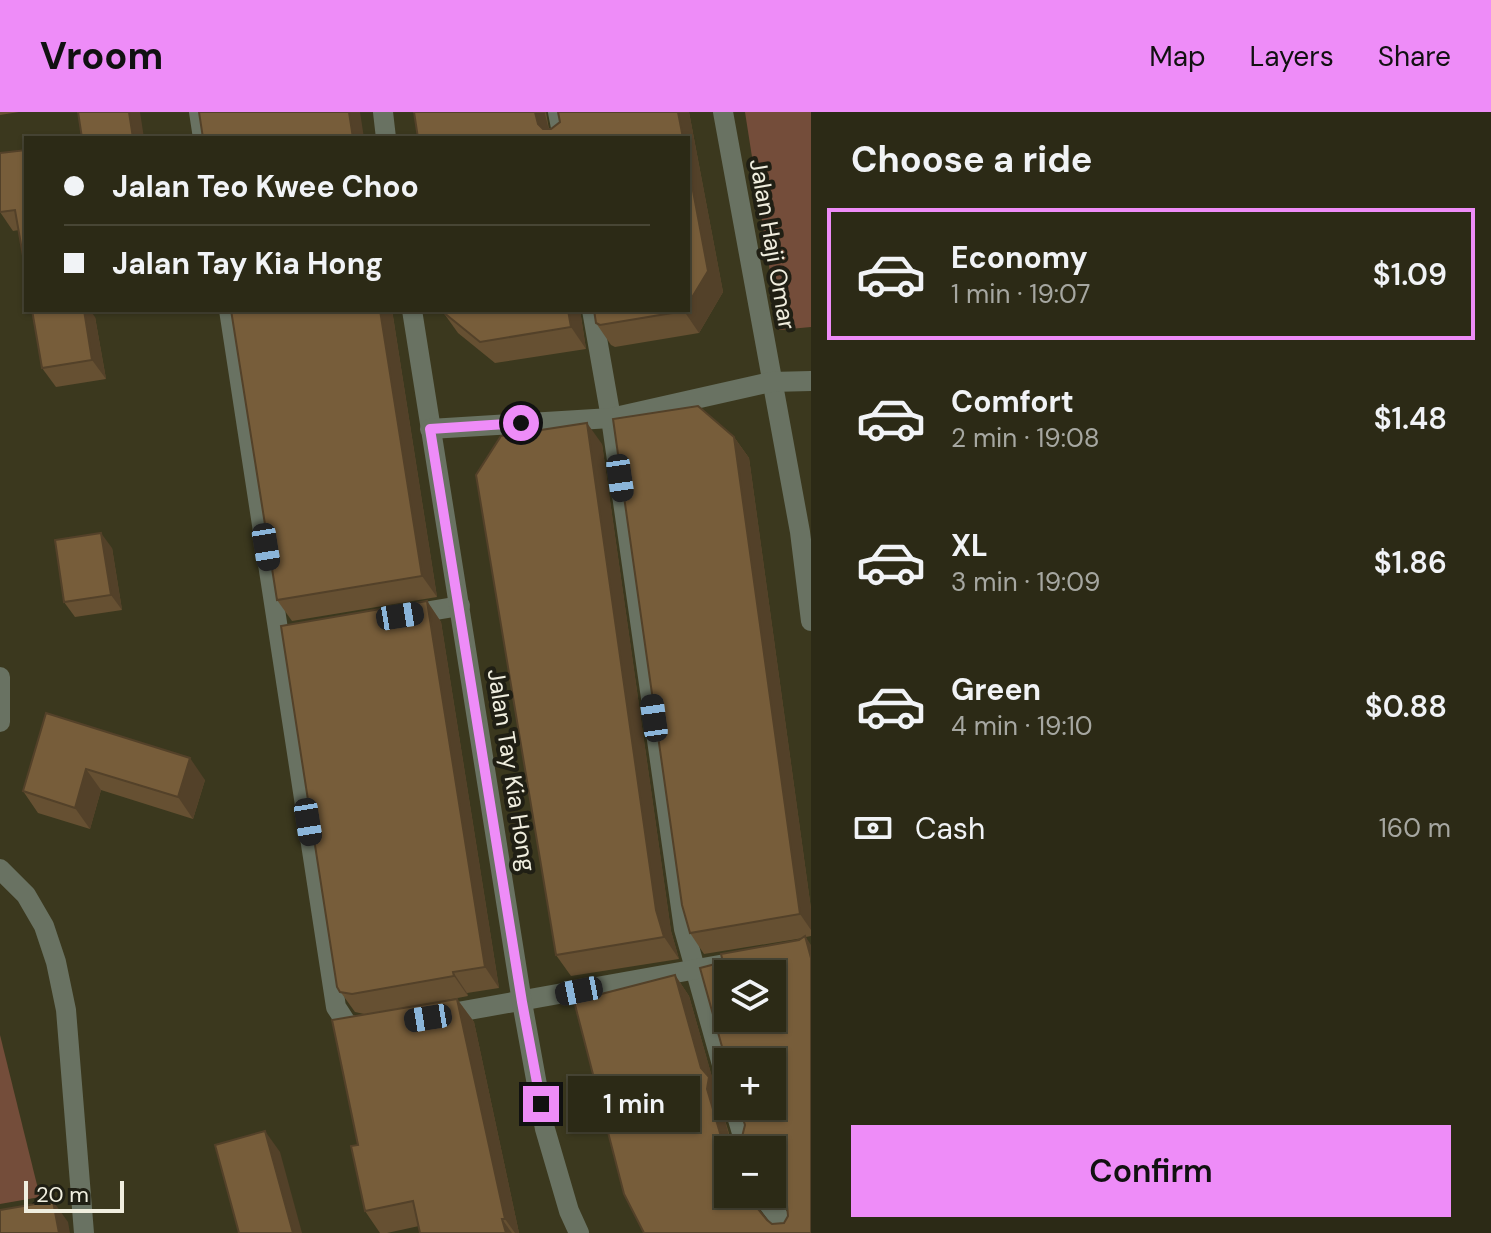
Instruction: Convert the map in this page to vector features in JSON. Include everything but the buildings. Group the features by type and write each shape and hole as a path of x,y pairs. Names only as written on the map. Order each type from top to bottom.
{"street":[{"path":"199,112 203,136"},
{"path":"383,112 386,136"},
{"path":"558,112 563,136"},
{"name":"Jalan Haji Omar","path":"723,112 771,382 805,532 811,621"},
{"path":"229,312 287,635 336,1007 347,1024 356,1028 381,1026"},
{"name":"Jalan Tay Kia Hong","path":"412,312 522,1002 545,1129 569,1211 579,1233"},
{"path":"592,312 611,418 684,929 717,1048"},
{"path":"430,429 611,418 771,382 811,381"},
{"path":"385,618 460,606"},
{"path":"0,677 0,722"},
{"path":"0,869 26,895 44,926 56,962 66,1010 84,1233"},
{"path":"428,1018 714,966"},
{"path":"772,1208 791,1233"}],"shaded area":[{"path":"745,112 811,112 811,327 779,330"},
{"path":"0,1035 40,1197 0,1204"}],"route":[{"path":"521,423 430,429 541,1104"}]}
